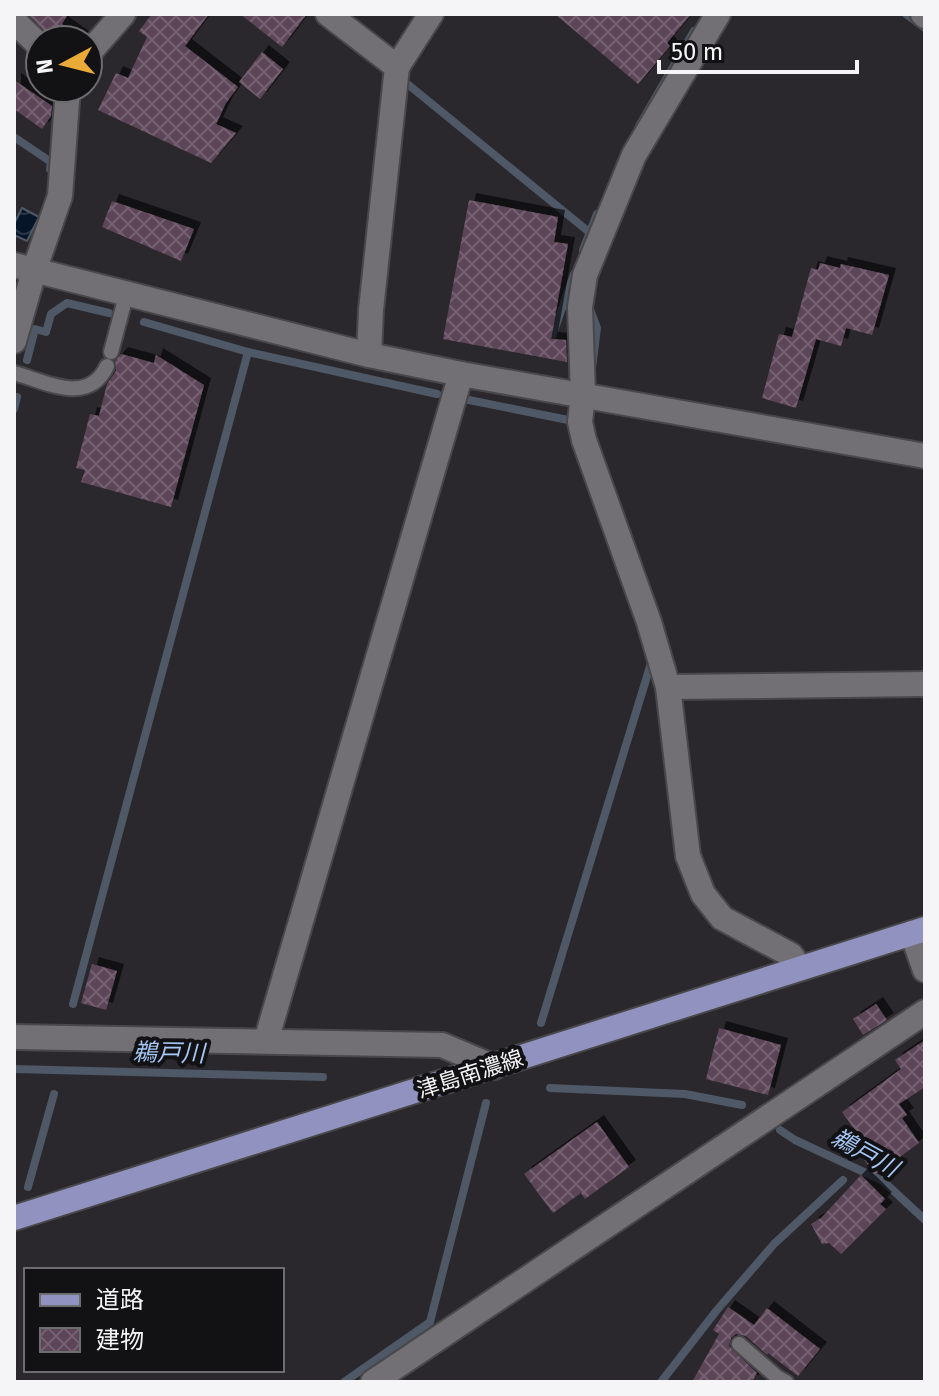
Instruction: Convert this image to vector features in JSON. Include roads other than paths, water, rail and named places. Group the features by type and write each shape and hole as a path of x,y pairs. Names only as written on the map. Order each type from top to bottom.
{"main road":[{"name":"津島南濃線","path":"14,1218 918,931"}],"street":[{"path":"104,36 123,14"},
{"path":"328,14 397,67"},
{"path":"369,355 397,67 431,14"},
{"path":"718,14 634,155 594,248 585,275 580,307 583,395 580,422 649,622 668,687 688,856 703,894 722,918 791,955 800,968"},
{"path":"14,341 24,266 60,196 67,104"},
{"path":"24,266 369,355 925,456"},
{"path":"266,1041 461,374"},
{"path":"668,687 925,684"},
{"path":"918,931 925,970"},
{"path":"373,1382 925,1012"},
{"path":"14,1037 442,1045 494,1067"}],"lane":[{"path":"14,373 72,389 87,388 100,379 109,359 127,292"},
{"path":"739,1344 786,1382"}],"water":[{"path":"22,208 39,217 27,241 14,235 14,224"}],"waterway":[{"path":"906,14 925,28"},
{"path":"639,126 694,31"},
{"path":"405,82 589,232"},
{"path":"14,137 51,162 50,169"},
{"path":"583,250 597,214"},
{"path":"548,348 574,274"},
{"path":"27,360 35,329 46,332 51,314 67,303 109,313"},
{"path":"588,304 597,328 592,368"},
{"path":"144,322 248,352 437,394"},
{"path":"73,1004 248,352"},
{"path":"14,409 17,397"},
{"path":"464,399 573,421 574,427"},
{"path":"541,1023 651,656"},
{"name":"鵜戸川","path":"14,1069 323,1077"},
{"name":"鵜戸川","path":"550,1088 685,1094 742,1105"},
{"path":"28,1187 54,1094"},
{"path":"344,1382 430,1322 486,1103"},
{"name":"鵜戸川","path":"780,1130 883,1181 925,1220"},
{"path":"661,1382 774,1244 843,1180"}]}
